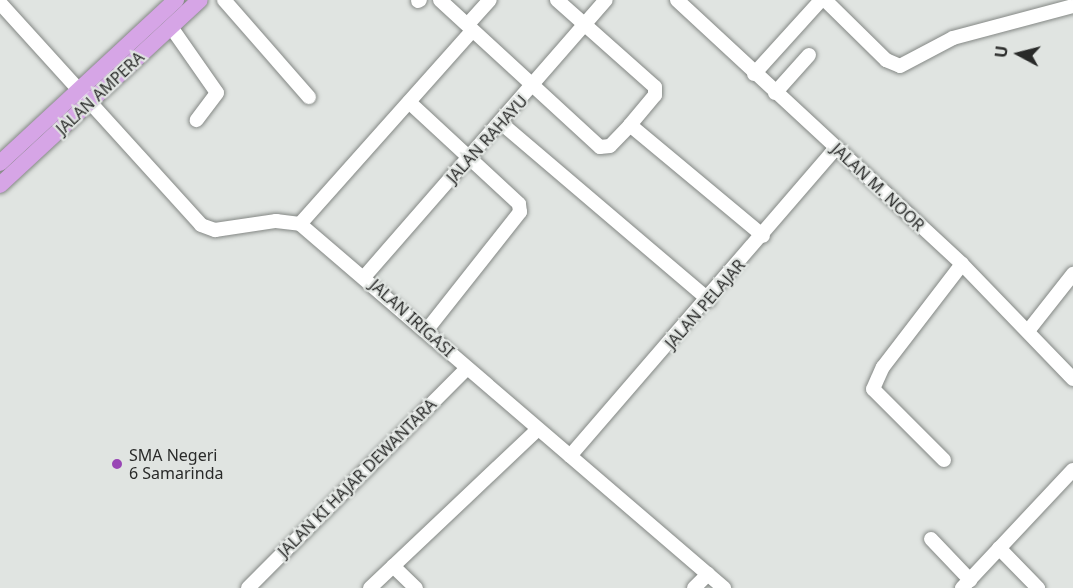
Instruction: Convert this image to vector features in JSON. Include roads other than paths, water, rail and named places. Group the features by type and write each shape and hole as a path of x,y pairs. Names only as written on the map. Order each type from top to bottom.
{"main road":[{"name":"JALAN AMPERA","path":"0,163 176,0"},
{"name":"JALAN AMPERA","path":"0,185 200,0"}],"street":[{"path":"224,0 309,97"},
{"path":"440,0 532,87 600,147 610,146 630,125 656,89 556,0"},
{"name":"JALAN RAHAYU","path":"365,276 501,123 606,0"},
{"name":"JALAN M. NOOR","path":"677,0 754,74 962,264 1028,331 1068,363 1073,380"},
{"path":"754,74 821,0"},
{"path":"825,0 886,60 900,66 962,35 1073,6"},
{"path":"0,3 207,229 276,221 300,224 409,102 470,27 484,2"},
{"path":"171,27 217,93 197,120"},
{"path":"775,93 809,55"},
{"path":"409,102 470,158 520,212 426,332"},
{"path":"501,123 710,300"},
{"path":"630,125 763,236"},
{"name":"JALAN PELAJAR","path":"570,456 710,300 836,148"},
{"name":"JALAN IRIGASI","path":"300,224 365,276 535,432 570,456 724,588"},
{"path":"944,460 873,389 883,367 962,264"},
{"path":"1028,331 1073,274"},
{"name":"JALAN KI HAJAR DEWANTARA","path":"248,588 467,368"},
{"path":"370,588 535,432"},
{"path":"931,539 966,584 1073,470"},
{"path":"999,548 1038,588"},
{"path":"393,566 416,588"},
{"path":"694,588 708,574"}],"place":[{"name":"SMA Negeri 6 Samarinda","path":"117,464"}]}
